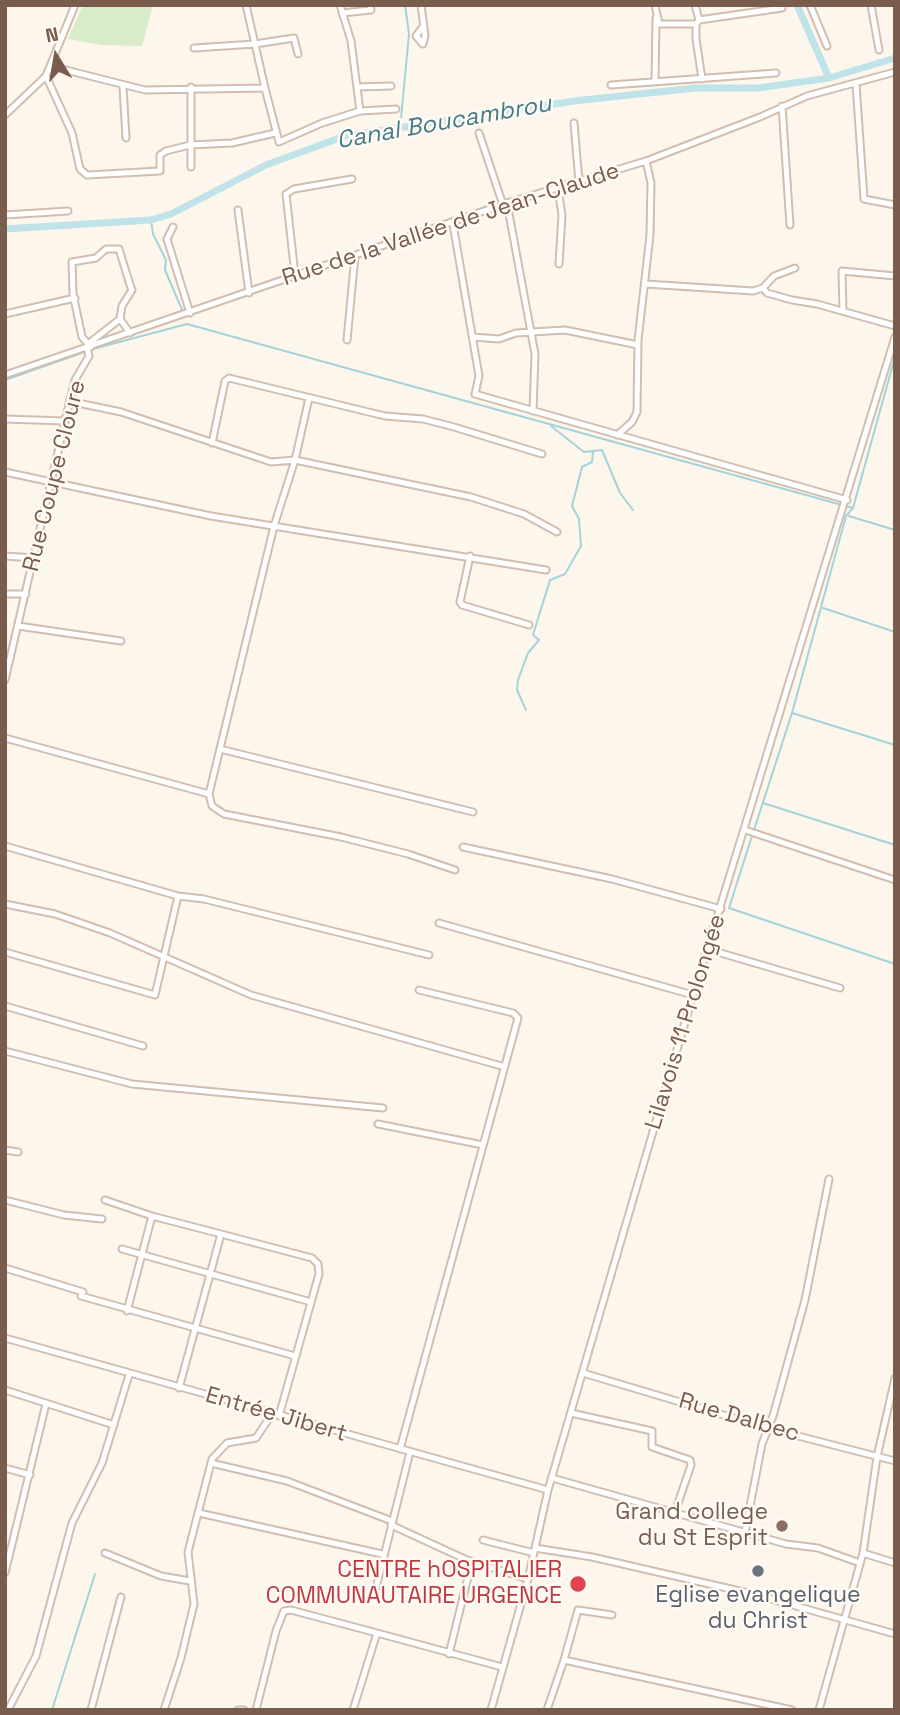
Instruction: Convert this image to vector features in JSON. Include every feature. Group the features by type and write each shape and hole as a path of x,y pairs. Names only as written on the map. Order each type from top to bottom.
{"street":[{"path":"5,114 46,76 75,5"},
{"path":"246,5 279,142 322,122 360,111 396,109"},
{"path":"340,5 351,41 360,111"},
{"path":"342,13 370,10 370,5"},
{"path":"421,5 422,28"},
{"path":"655,5 655,81"},
{"path":"695,5 702,79"},
{"path":"656,18 659,24 668,25 698,22 782,8 782,5"},
{"path":"810,5 827,46"},
{"path":"870,5 879,50"},
{"path":"194,48 294,38 298,54"},
{"path":"50,66 123,87 145,90 191,87 265,88"},
{"name":"Rue de la Vallée de Jean-Claude","path":"5,375 89,349 505,204 646,161 807,96 895,72"},
{"path":"611,85 776,73"},
{"path":"46,76 72,133 80,169 87,175 160,171 158,161 162,153 190,145 221,145 275,133"},
{"path":"856,84 864,199 895,205"},
{"path":"357,87 391,86"},
{"path":"123,87 126,138"},
{"path":"191,87 191,167"},
{"path":"782,106 790,225"},
{"path":"574,123 579,182"},
{"path":"480,133 505,204 530,333 536,369 533,411"},
{"path":"617,435 632,422 637,412 638,345 646,284 651,183 646,161"},
{"path":"295,275 286,194 294,188 352,179"},
{"path":"558,189 562,215 559,264"},
{"path":"238,210 249,293"},
{"path":"5,215 68,211"},
{"path":"453,223 479,376 475,394 847,500"},
{"path":"173,227 167,239 190,313"},
{"path":"106,249 119,249 131,290 122,306 120,319 89,349 82,337 75,298 72,262 96,258 106,249"},
{"path":"347,340 355,256"},
{"path":"646,284 753,291 763,288 774,276 795,268"},
{"path":"843,311 842,271 895,276"},
{"path":"763,288 767,293 895,326"},
{"path":"5,314 75,298"},
{"path":"120,319 130,333"},
{"path":"473,337 499,339 565,330 638,345"},
{"name":"Lilavois 11 Prolongée","path":"491,1710 528,1579 548,1490 693,995 844,511 868,418 895,337"},
{"name":"Rue Coupe Cloure","path":"5,680 75,380 89,349"},
{"path":"212,443 226,379 385,416 423,419 542,454"},
{"path":"309,397 295,460 274,526 209,794 212,806 224,814 341,837 408,854 455,870"},
{"path":"71,398 89,407 121,412 271,462 295,460 471,497 524,514 557,532"},
{"path":"5,419 65,421"},
{"path":"5,472 211,516 546,570"},
{"path":"5,556 34,558"},
{"path":"470,556 460,602 462,605 529,625"},
{"path":"5,594 26,594"},
{"path":"18,626 121,640"},
{"path":"5,738 209,794"},
{"path":"220,749 473,812"},
{"path":"745,830 895,880"},
{"path":"5,846 178,896 429,956"},
{"path":"463,846 612,879 721,909"},
{"path":"5,952 155,995 178,896"},
{"path":"5,904 67,918 251,995 505,1067"},
{"path":"439,923 693,995"},
{"path":"707,949 840,988"},
{"path":"400,1449 517,1022 516,1014 419,990"},
{"path":"5,1006 143,1046"},
{"path":"5,1051 132,1084 383,1108"},
{"path":"379,1124 483,1145"},
{"path":"5,1150 18,1152"},
{"path":"745,1532 767,1428 774,1416 805,1300 829,1179"},
{"path":"5,1200 64,1216 102,1219"},
{"path":"105,1200 152,1216 317,1261 319,1274 279,1416"},
{"path":"127,1311 152,1216"},
{"path":"179,1388 221,1234"},
{"path":"122,1249 311,1302"},
{"path":"5,1268 127,1311 295,1356"},
{"name":"Entrée Jibert","path":"5,1338 129,1375 548,1490"},
{"name":"Rue Dalbec","path":"583,1373 767,1428 895,1461"},
{"path":"8,1710 36,1656 72,1523 102,1463 129,1375"},
{"path":"819,1710 863,1553 877,1457 895,1378"},
{"path":"5,1390 114,1424"},
{"path":"5,1573 46,1404"},
{"path":"571,1413 652,1431 652,1447 690,1460 691,1465 675,1513"},
{"path":"164,1710 181,1658 194,1604 188,1552 211,1463 218,1450 227,1443 256,1438 272,1414"},
{"path":"375,1592 382,1554 410,1452"},
{"path":"211,1463 287,1481 391,1523 471,1561 528,1579"},
{"path":"5,1468 30,1475"},
{"path":"552,1478 786,1544 818,1548 860,1563"},
{"path":"199,1513 382,1554"},
{"path":"483,1540 534,1551 592,1557 757,1595 895,1634"},
{"path":"105,1553 160,1576 190,1581"},
{"path":"863,1553 895,1563"},
{"path":"449,1654 471,1561"},
{"path":"91,1710 121,1597"},
{"path":"256,1710 276,1631 284,1611 291,1610 502,1667"},
{"path":"547,1710 578,1610 612,1615"},
{"path":"353,1710 377,1633"},
{"path":"564,1660 792,1710"},
{"path":"238,1710 244,1710"}],"green space":[{"path":"83,5 153,5 142,46 101,45 68,39"}],"waterway":[{"path":"400,129 409,34 405,5"},
{"path":"797,5 829,78"},
{"name":"Canal Boucambrou","path":"5,229 151,220 171,214 266,165 345,136 574,101 695,88 758,88 829,78 895,58"},
{"path":"151,220 153,234 166,260 165,270 183,312"},
{"path":"5,380 93,349 187,324 853,508"},
{"path":"754,830 792,713 846,516 853,508 895,357"},
{"path":"551,426 584,452 602,450 620,493 633,510"},
{"path":"526,710 517,690 518,680 528,653 539,640 533,635 550,580 565,574 581,546 579,519 572,506 582,467 592,462 593,451"},
{"path":"849,516 895,530"},
{"path":"823,608 895,632"},
{"path":"792,713 895,745"},
{"path":"763,803 895,845"},
{"path":"752,836 729,908 895,964"},
{"path":"52,1710 95,1574"}],"place":[{"name":"Grand college du St Esprit","path":"782,1526"},
{"name":"Eglise evangelique du Christ","path":"758,1571"},
{"name":"CENTRE hOSPITALIER COMMUNAUTAIRE URGENCE","path":"578,1584"}]}
